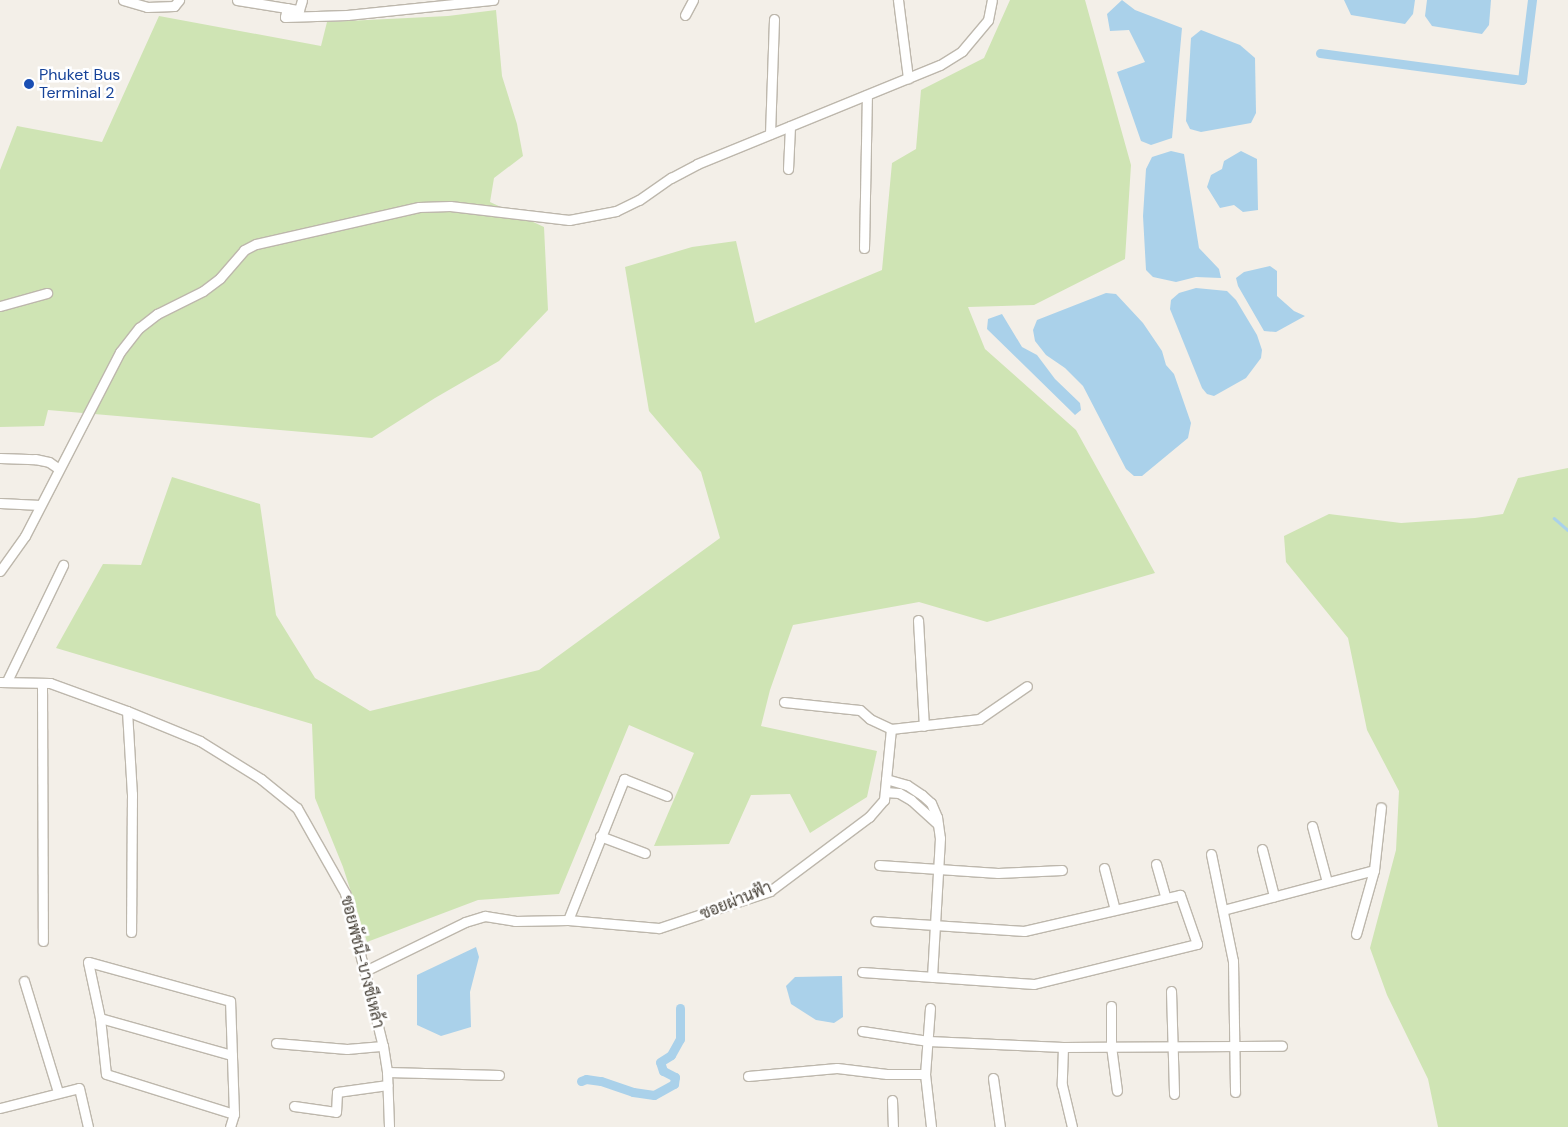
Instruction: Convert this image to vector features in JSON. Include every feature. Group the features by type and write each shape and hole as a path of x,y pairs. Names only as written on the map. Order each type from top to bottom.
{"street":[{"path":"123,0 147,7 174,6 179,0"},
{"path":"240,0 299,10 302,0"},
{"path":"287,8 285,17 347,15 493,0"},
{"path":"685,15 694,0"},
{"path":"898,0 908,78"},
{"path":"0,571 26,536 120,352 139,328 157,314 203,291 220,278 244,250 256,244 419,207 450,206 569,220 616,211 639,200 670,178 697,164 940,65 962,51 988,20 992,0"},
{"path":"770,134 774,18"},
{"path":"864,248 867,95"},
{"path":"788,169 790,126"},
{"path":"0,306 47,293"},
{"path":"0,458 49,462 60,468"},
{"path":"0,503 40,506"},
{"path":"4,681 63,565"},
{"path":"918,620 924,726"},
{"name":"ซอยพัชนี-บางชีเหล้า","path":"4,681 50,683 127,711 200,741 261,779 298,808 345,892 383,1046 388,1085 389,1127"},
{"path":"42,682 43,941"},
{"path":"784,702 860,710 870,719 892,729 979,719 1017,691 1027,686"},
{"path":"127,711 132,794 131,932"},
{"name":"ซอยผ่านฟ้า","path":"365,971 465,922 485,916 515,921 568,920 659,928 770,890 869,817 884,800 892,729"},
{"path":"568,920 624,779 667,796"},
{"path":"886,779 907,785 922,795 935,810 940,838 932,977"},
{"path":"885,792 900,794 911,800 938,824"},
{"path":"1356,934 1374,870 1381,807"},
{"path":"1312,826 1326,882"},
{"path":"600,836 645,853"},
{"path":"1262,849 1274,896"},
{"path":"1211,854 1233,961 1235,1092"},
{"path":"1156,864 1166,898"},
{"path":"879,865 998,873 1062,870"},
{"path":"1104,868 1115,910"},
{"path":"1223,910 1374,870"},
{"path":"862,972 1034,984 1197,944 1180,895 1024,931 875,921"},
{"path":"230,1127 234,1114 230,1001 88,962 100,1018 106,1074 234,1114"},
{"path":"24,981 58,1092"},
{"path":"1171,992 1174,1094"},
{"path":"1111,1006 1111,1046 1117,1091"},
{"path":"930,1008 926,1074 931,1127"},
{"path":"100,1018 232,1055"},
{"path":"862,1031 928,1041 1063,1047 1282,1046"},
{"path":"276,1043 347,1049 383,1046"},
{"path":"1063,1047 1062,1085 1072,1127"},
{"path":"748,1076 837,1068 887,1074 926,1074"},
{"path":"387,1072 499,1075"},
{"path":"993,1078 1000,1127"},
{"path":"294,1106 336,1112 337,1092 388,1085"},
{"path":"0,1106 79,1088 88,1127"},
{"path":"892,1100 893,1127"}],"green space":[{"path":"1010,0 1085,0 1131,165 1125,259 1034,305 968,307 985,349 1076,430 1155,573 987,622 919,602 793,625 770,690 761,726 877,751 867,797 810,833 790,794 751,795 729,844 654,846 694,753 629,725 559,894 478,900 367,942 343,867 315,798 312,724 56,648 103,564 141,565 172,477 260,504 276,615 315,678 370,711 539,670 720,538 701,472 649,411 625,267 692,247 736,241 755,323 882,270 892,163 916,149 921,90 984,58"},
{"path":"496,10 502,76 517,124 523,156 494,178 490,202 544,227 548,310 499,361 435,398 372,438 48,410 44,426 0,427 0,170 17,126 102,142 159,16 321,46 327,22 448,16"},
{"path":"1568,468 1568,1127 1438,1127 1428,1079 1387,995 1370,948 1396,850 1399,791 1367,730 1348,638 1286,562 1284,536 1329,514 1401,523 1475,518 1503,514 1518,478"}],"water":[{"path":"1122,0 1135,10 1182,28 1172,138 1151,145 1141,141 1117,72 1145,62 1129,30 1110,31 1107,14"},
{"path":"1344,0 1415,0 1413,14 1405,24 1351,15"},
{"path":"1427,0 1491,0 1489,25 1482,34 1432,26 1425,16"},
{"path":"1201,30 1240,45 1255,58 1256,113 1251,123 1201,132 1190,129 1186,121 1191,38"},
{"path":"1171,151 1184,154 1199,248 1219,269 1221,278 1196,277 1176,282 1153,277 1146,270 1143,216 1146,169 1152,157"},
{"path":"1241,151 1257,159 1258,210 1243,212 1234,205 1220,208 1207,187 1211,175 1222,169 1224,161"},
{"path":"1270,266 1277,271 1277,296 1294,311 1305,316 1276,332 1264,331 1238,286 1236,278 1244,272"},
{"path":"1196,288 1227,291 1236,300 1257,335 1262,350 1261,358 1246,378 1214,396 1207,394 1202,388 1170,309 1171,300 1179,293"},
{"path":"1106,293 1116,294 1143,323 1162,351 1166,365 1174,374 1191,423 1188,438 1142,476 1134,476 1126,469 1083,386 1065,368 1046,355 1035,341 1033,330 1037,320"},
{"path":"1002,314 1022,347 1037,355 1055,379 1080,403 1081,410 1075,415 987,329 988,319"},
{"path":"476,947 479,957 470,992 471,1027 441,1036 417,1025 417,975"},
{"path":"842,976 843,1017 834,1023 816,1020 791,1004 786,986 795,977"}],"waterway":[{"path":"1320,53 1522,80 1532,0"},
{"path":"1554,518 1568,530"},
{"path":"581,1081 586,1079 601,1081 633,1092 654,1095 674,1084 675,1077 663,1071 660,1062 671,1055 680,1039 680,1008"}],"place":[{"name":"Phuket Bus Terminal 2","path":"29,84"}]}
